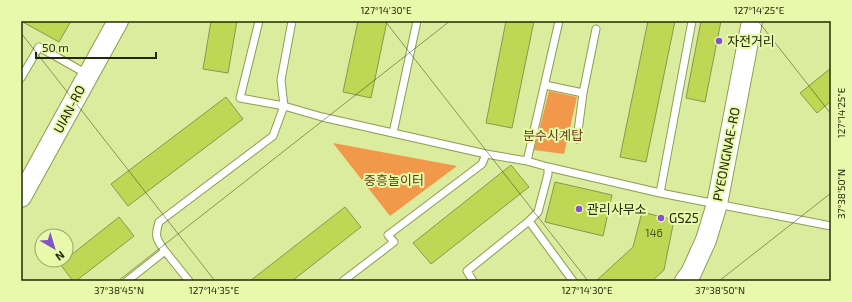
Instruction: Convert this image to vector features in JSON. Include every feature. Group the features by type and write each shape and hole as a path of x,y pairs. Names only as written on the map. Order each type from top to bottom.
{"street":[{"name":"UIAN-RO","path":"21,197 87,74 118,21"},
{"name":"PYEONGNAE-RO","path":"685,281 691,273 706,240 716,204 752,21"}],"lane":[{"path":"259,21 240,98 284,106 322,117 486,154 527,161 660,193 831,226"},
{"path":"189,281 157,240 156,230 159,222 273,136 284,106 281,80 292,21"},
{"path":"393,133 417,21"},
{"path":"527,161 559,21"},
{"path":"660,193 692,21"},
{"path":"577,139 583,93 596,29"},
{"path":"21,78 39,47 87,74"},
{"path":"545,85 583,93"},
{"path":"344,281 394,242 388,235 482,164 486,154"},
{"path":"473,281 467,271 538,212 548,174 548,167"},
{"path":"529,221 572,281"},
{"path":"128,281 165,251"}],"green space":[{"name":"분수시계탑","path":"549,91 577,97 564,154 534,150"},
{"name":"중흥놀이터","path":"333,143 457,166 390,216"}],"building":[{"path":"21,21 71,21 59,42"},
{"path":"211,21 237,21 228,73 203,69"},
{"path":"358,21 387,21 371,98 343,92"},
{"path":"506,21 534,21 512,128 486,123"},
{"path":"648,21 675,21 646,162 620,157"},
{"path":"701,21 721,21 705,102 686,98"},
{"path":"831,68 831,101 817,113 800,93"},
{"path":"226,97 243,119 128,206 111,184"},
{"path":"511,165 529,187 431,264 413,243"},
{"name":"관리사무소","path":"555,182 612,195 603,236 545,222"},
{"path":"345,207 361,227 292,281 250,281"},
{"path":"642,212 674,220 664,270 652,281 596,281 633,247"},
{"path":"119,217 134,236 76,281 73,281 63,268 74,268 74,253"}],"place":[{"name":"자전거리","path":"719,41"},
{"name":"관리사무소","path":"579,209"},
{"name":"GS25","path":"661,218"}]}
